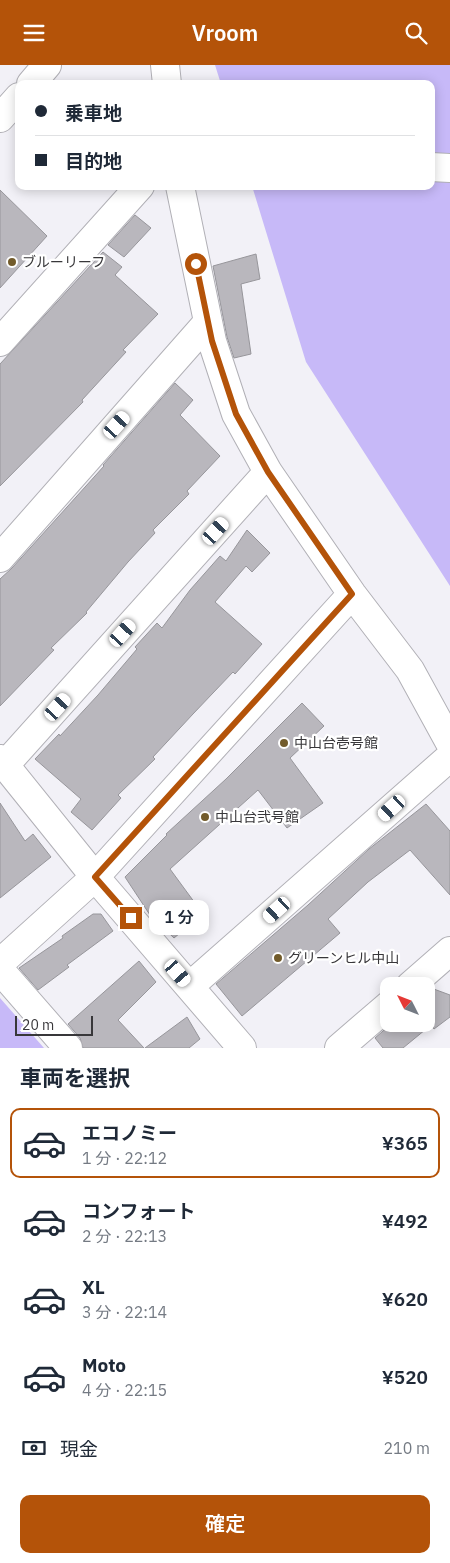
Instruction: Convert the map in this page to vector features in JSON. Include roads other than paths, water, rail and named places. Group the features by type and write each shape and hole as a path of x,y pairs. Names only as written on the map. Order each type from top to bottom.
{"street":[{"path":"34,80 47,65"},
{"path":"165,65 166,80"},
{"path":"0,119 15,102"},
{"path":"435,167 450,168"},
{"path":"0,342 136,190"},
{"path":"181,190 212,341 236,414 268,472 352,594 410,670 450,743"},
{"path":"0,558 208,322"},
{"path":"242,1048 95,877 2,762 268,472"},
{"path":"0,963 95,877 352,594"},
{"path":"190,987 450,757"},
{"path":"420,977 450,951"},
{"path":"0,970 68,1048"},
{"path":"339,1048 380,1013"}],"place":[{"name":"ブルーリーフ","path":"12,262"},
{"name":"中山台壱号館","path":"284,743"},
{"name":"中山台弐号館","path":"205,817"},
{"name":"グリーンヒル中山","path":"278,958"}]}
